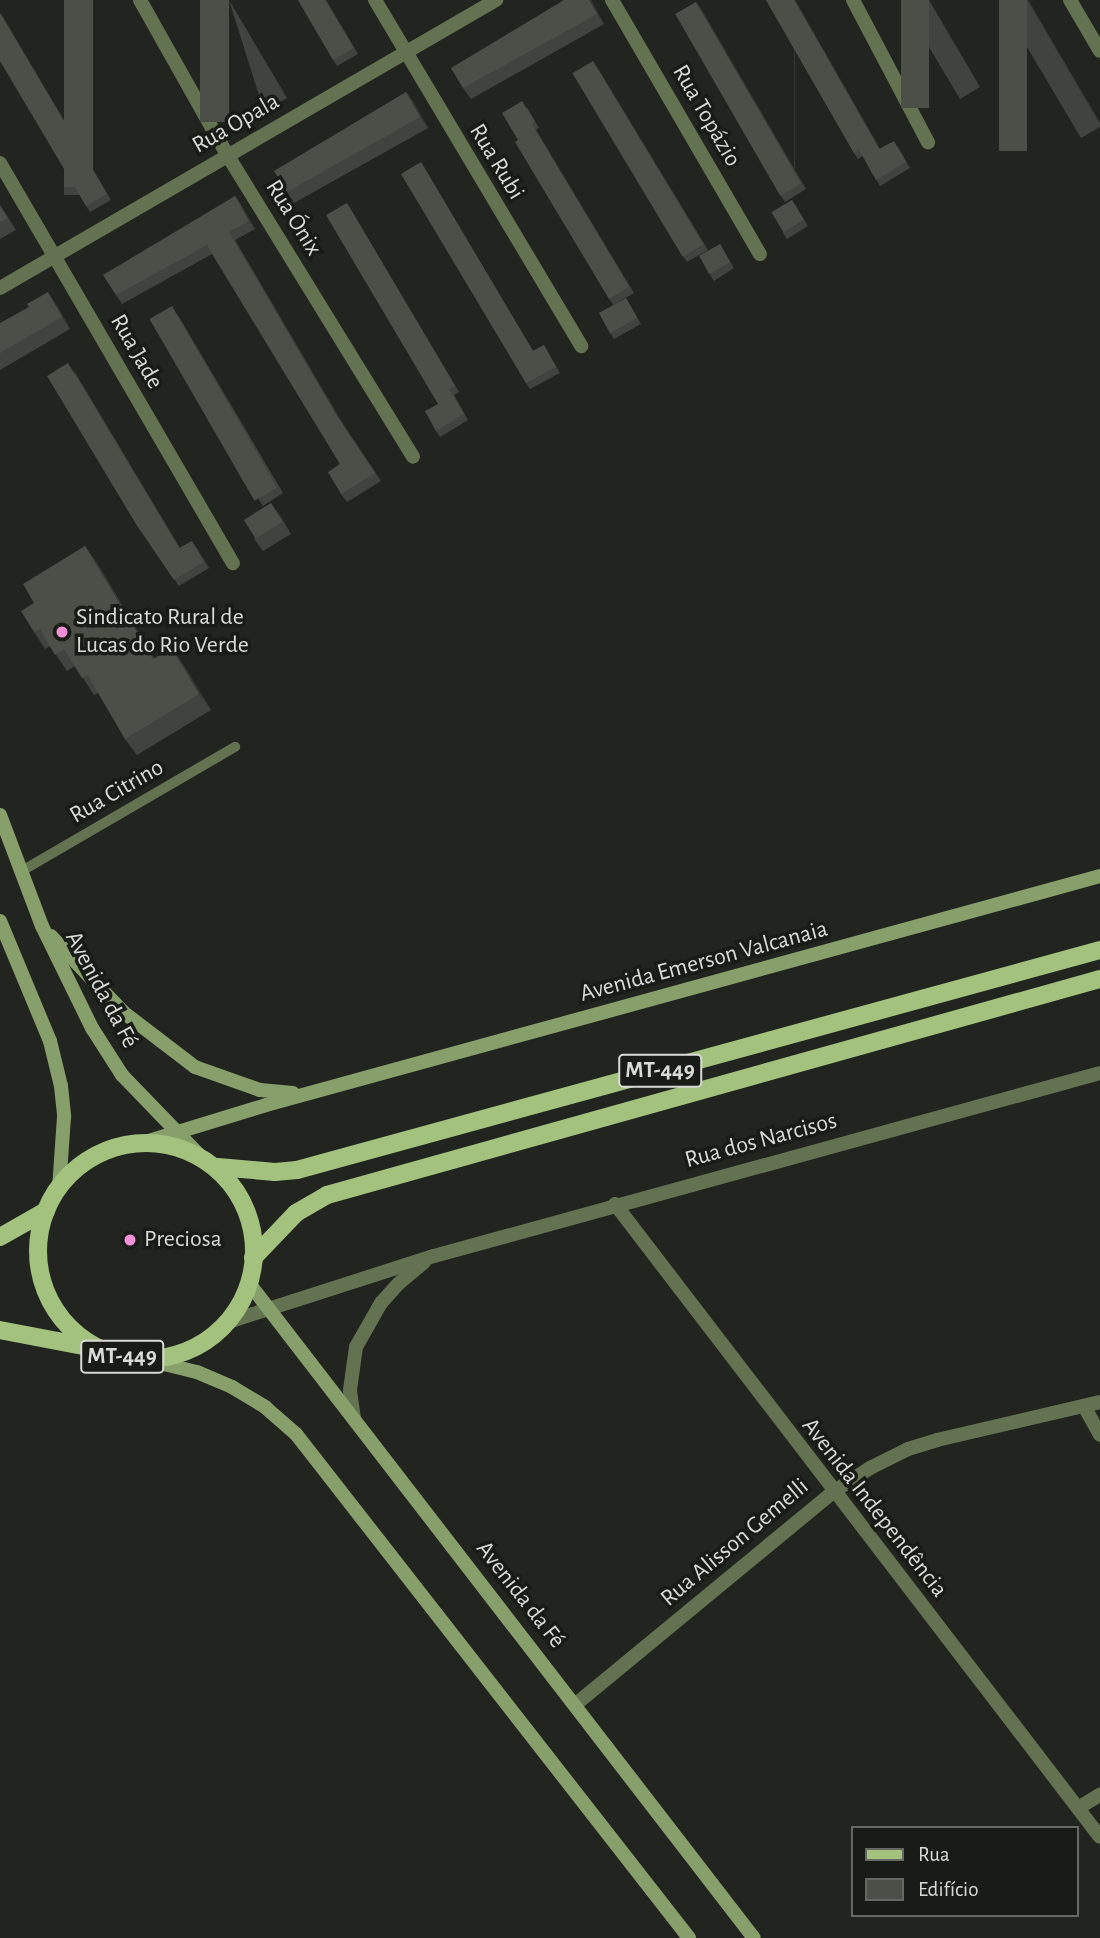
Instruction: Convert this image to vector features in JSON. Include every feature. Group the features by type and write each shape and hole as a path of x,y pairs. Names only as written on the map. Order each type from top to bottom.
{"main road":[{"name":"Avenida da Fé","path":"0,815 20,873 64,976 122,1075 211,1163"},
{"name":"Avenida Emerson Valcanaia","path":"319,1091 1100,876"},
{"path":"0,921 50,1041 61,1086 64,1116 59,1188"},
{"path":"42,926 123,1012 195,1067 260,1090 298,1093 319,1091"},
{"name":"MT-449","path":"99,1349 77,1335 58,1314 45,1289 38,1261 40,1235 46,1211 59,1188 81,1165 110,1150 142,1143 174,1147 211,1163 275,1172 297,1170 1100,950"},
{"name":"MT-449","path":"253,1258 296,1213 327,1195 1100,979"},
{"path":"142,1143 319,1091"},
{"name":"MT-449","path":"0,1330 99,1349 122,1357 148,1360 177,1355 205,1342 228,1322 244,1297 253,1258 253,1236 244,1206 211,1163"},
{"path":"0,1237 46,1211"},
{"name":"Avenida da Fé","path":"248,1282 754,1938"},
{"path":"148,1360 197,1372 232,1387 265,1407 296,1434 689,1938"}],"street":[{"name":"Rua Ónix","path":"140,0 228,156 413,457"},
{"name":"Rua Rubi","path":"374,0 581,346"},
{"name":"Rua Opala","path":"0,288 496,0"},
{"name":"Rua Topázio","path":"612,0 760,254"},
{"path":"853,0 928,142"},
{"path":"1070,0 1100,51"},
{"name":"Rua Jade","path":"0,163 233,563"},
{"name":"Rua dos Narcisos","path":"228,1322 434,1255 1100,1073"},
{"name":"Avenida Independência","path":"615,1205 1100,1837"},
{"name":"Rua dos Narcisos","path":"354,1419 351,1371 356,1347 367,1323 398,1284 434,1255"},
{"name":"Rua Alisson Gemelli","path":"576,1704 833,1492 886,1459 923,1444 1100,1402"},
{"path":"1084,1406 1100,1435"},
{"path":"1078,1808 1100,1795"}],"lane":[{"name":"Rua Citrino","path":"20,873 235,747"}],"building":[{"path":"64,0 93,0 93,187 64,187"},
{"path":"200,0 229,0 229,122 200,122"},
{"path":"298,0 325,0 354,48 333,60"},
{"path":"564,0 589,0 597,14 463,88 451,68"},
{"path":"766,0 794,0 879,149 894,141 906,162 876,180 859,150 854,153"},
{"path":"901,0 929,0 929,108 901,108"},
{"path":"999,0 1027,0 1027,151 999,151"},
{"path":"696,2 801,184 780,196 675,14"},
{"path":"0,13 107,194 86,206 0,61"},
{"path":"593,61 703,244 683,257 572,73"},
{"path":"406,92 420,117 287,192 274,171"},
{"path":"522,101 535,122 532,124 629,287 609,299 515,142 518,140 502,113"},
{"path":"421,162 533,351 544,345 556,367 526,383 401,174"},
{"path":"235,196 249,221 229,232 337,416 375,473 341,494 328,472 340,464 207,245 116,295 103,275"},
{"path":"792,200 804,220 783,232 771,212"},
{"path":"347,203 455,386 449,389 464,414 436,431 425,411 438,404 326,215"},
{"path":"0,206 8,218 0,222"},
{"path":"720,244 730,262 709,274 699,256"},
{"path":"48,292 62,317 0,353 0,323 29,307 27,304"},
{"path":"626,298 637,318 610,333 599,313"},
{"path":"172,306 277,488 254,501 149,319"},
{"path":"68,363 179,548 192,541 204,562 174,580 136,524 47,376"},
{"path":"271,503 283,522 256,539 244,520"},
{"path":"85,546 153,659 172,648 199,694 125,739 88,675 82,678 64,649 55,655 40,629 34,632 21,611 34,603 23,584"}],"place":[{"name":"Sindicato Rural de Lucas do Rio Verde","path":"62,632"},
{"name":"Preciosa","path":"130,1240"}]}
